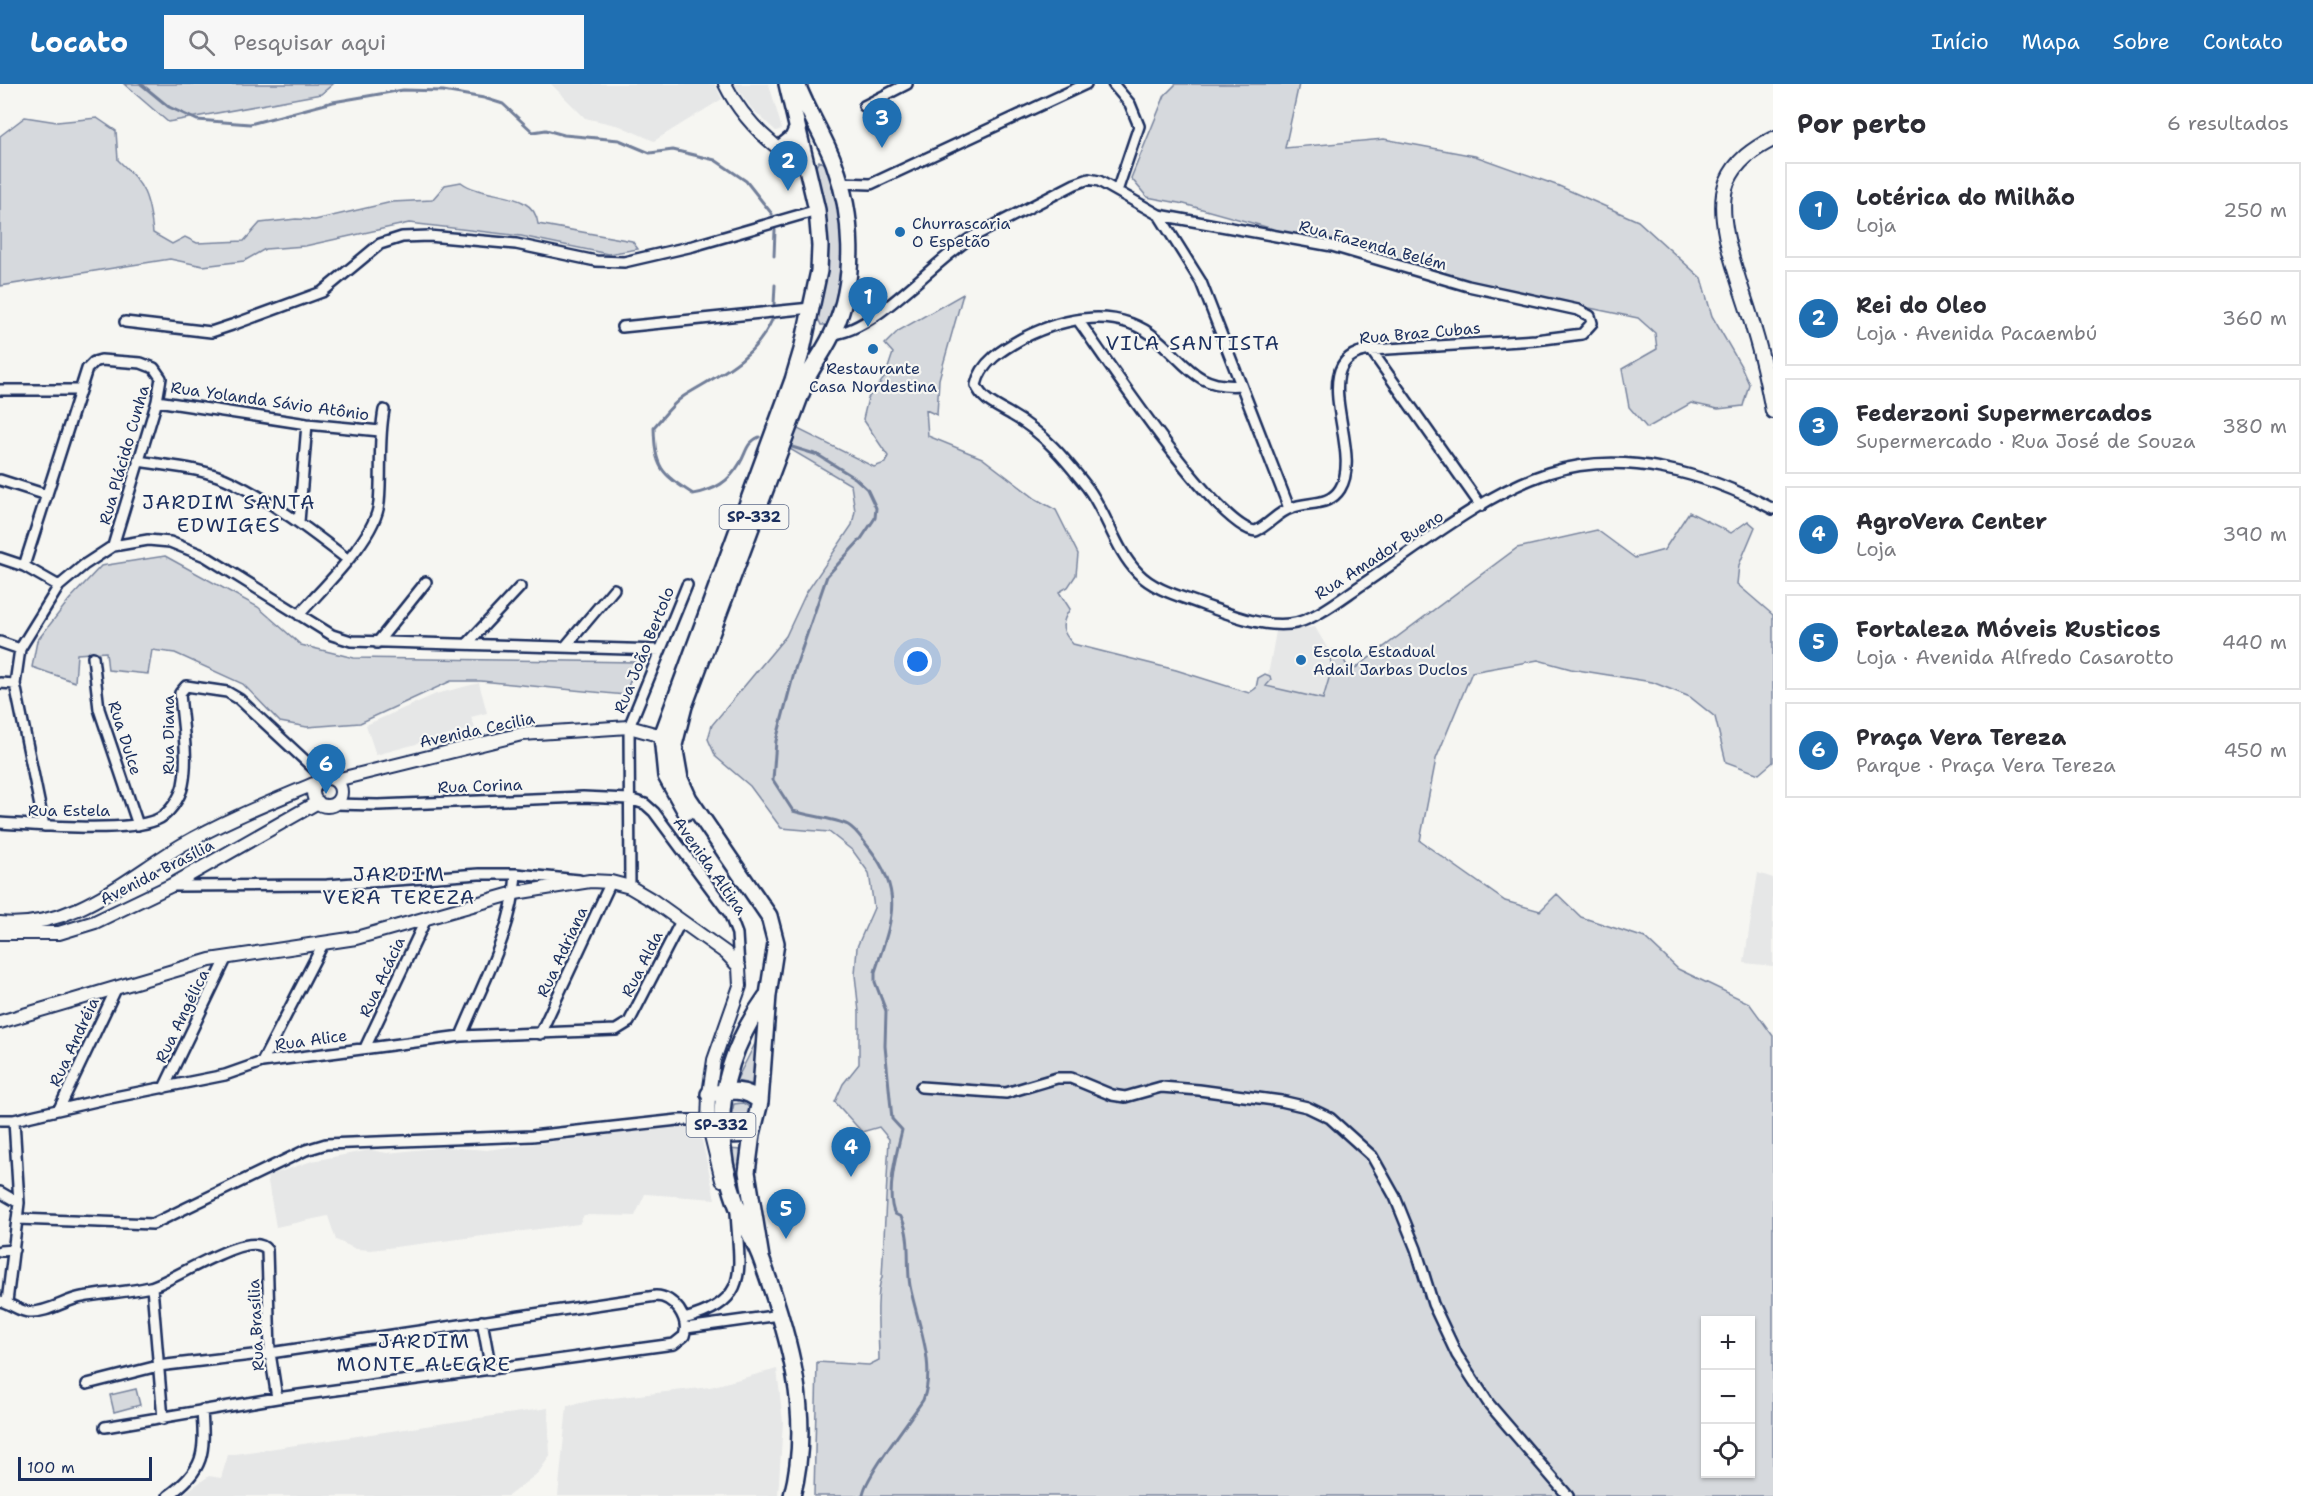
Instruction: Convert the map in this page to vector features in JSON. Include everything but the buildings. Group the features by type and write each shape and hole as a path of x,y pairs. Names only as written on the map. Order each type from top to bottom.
{"main road":[{"name":"SP-332","path":"732,864 707,840 673,793 662,758 662,736 792,380 819,271 820,246 817,210 787,84"},
{"name":"SP-332","path":"761,1258 747,1173 752,1134 760,1102 768,995 776,943 772,924 752,890 732,864 682,787 676,766 674,745 684,706 807,378 832,334 844,300 849,259 847,213 840,183 828,160 797,84"},
{"path":"783,146 793,138 797,129"},
{"path":"1773,139 1756,148 1737,164 1727,183 1723,206 1729,241 1756,334 1773,411"},
{"path":"801,149 828,160"},
{"path":"805,167 828,160"},
{"path":"809,315 817,332 832,334"},
{"name":"SP-332","path":"768,995 716,1093 720,1109 714,1127 735,1202 761,1258 780,1315 798,1382 795,1492"},
{"path":"716,1093 747,1093 760,1102"},
{"path":"714,1127 736,1136 752,1134"}],"street":[{"path":"725,84 738,106 768,140 805,167"},
{"path":"864,106 907,84"},
{"path":"840,183 871,184 1086,84"},
{"path":"1113,84 1130,104 1139,126 1117,191"},
{"path":"768,140 783,146 801,149"},
{"path":"832,334 852,330 924,278 958,245 1058,192 1089,179 1117,191 1159,215 1201,282 1220,324 1240,385 1289,508 1256,531 1233,519 1175,456 1078,320"},
{"path":"126,322 211,332 296,304 322,292 380,244 402,237 429,236 516,244 596,261 624,262 693,246 817,210"},
{"name":"Rua Fazenda Belém","path":"1159,215 1332,246 1468,286 1578,310"},
{"name":"Rua Braz Cubas","path":"1289,508 1332,499 1346,479 1346,455 1337,383 1338,374 1346,358 1361,351 1582,334 1592,323 1590,316 1578,310"},
{"path":"622,327 809,315"},
{"name":"Rua Amador Bueno","path":"1240,385 1224,386 1209,383 1197,377 1155,337 1140,327 1120,320 1099,317 1078,320 1033,333 1012,344 982,369 976,385 984,397 1034,429 1057,449 1090,492 1129,562 1147,581 1164,590 1250,620 1291,624 1322,611 1480,506 1546,473 1593,463 1626,464 1668,470 1711,481 1768,504 1773,509"},
{"path":"1371,350 1480,506"},
{"name":"Rua Plácido Cunha","path":"79,390 87,369 93,362 141,363 154,368 161,378 157,401 113,546"},
{"path":"0,390 79,390 24,566"},
{"name":"Rua Yolanda Sávio Atônio","path":"157,401 307,424 380,431"},
{"path":"298,615 366,539 379,505 380,431 384,410"},
{"path":"299,522 307,424"},
{"path":"138,461 203,472 232,482 299,522 347,559"},
{"path":"0,480 47,495"},
{"path":"44,826 15,684 20,649 59,586 84,565 113,546 148,540 170,542 205,556 332,635 351,641 660,650"},
{"path":"0,558 24,566 59,586"},
{"path":"377,643 426,582"},
{"name":"Rua João Bertolo","path":"629,727 687,585"},
{"path":"467,644 520,587"},
{"path":"565,647 614,589"},
{"path":"0,642 20,649"},
{"name":"Rua Dulce","path":"93,657 99,709 138,825"},
{"path":"0,683 15,684"},
{"name":"Rua Diana","path":"138,825 157,820 166,814 183,786 185,744 180,693 186,686 227,692 239,699 325,781"},
{"path":"629,727 630,887"},
{"name":"Avenida Cecilia","path":"325,781 522,734 629,727 662,736"},
{"path":"325,781 341,793 333,804 318,802 314,795 325,781"},
{"name":"Avenida Brasília","path":"0,923 35,922 78,909 117,889 182,846 236,817 325,781"},
{"name":"Rua Corina","path":"333,804 378,805 583,797 629,799"},
{"name":"Avenida Altina","path":"629,799 645,804 654,812 729,913 738,934 739,968"},
{"name":"Avenida Brasília","path":"0,933 43,935 74,929 122,910 170,886 318,802"},
{"name":"Rua Estela","path":"0,823 44,826 138,825"},
{"path":"170,886 327,885 516,874 610,882 630,887 726,953 739,968 740,986 714,1060 716,1093"},
{"path":"461,1036 499,946 515,893 516,874"},
{"path":"0,1022 116,989 179,968 227,957 323,944 426,919 515,893 590,881"},
{"name":"Rua Adriana","path":"540,1034 610,882"},
{"name":"Rua Acácia","path":"365,1048 426,919"},
{"name":"Rua Alda","path":"629,1022 681,921"},
{"path":"262,1062 323,944"},
{"name":"Rua Angélica","path":"164,1088 227,957"},
{"name":"Rua Andréia","path":"59,1108 116,989"},
{"name":"Rua Alice","path":"0,1120 14,1120 59,1108 225,1075 262,1062 461,1036 616,1030 629,1022"},
{"path":"921,1087 1006,1094 1057,1078 1071,1078 1112,1095 1125,1097 1161,1087 1198,1090 1281,1101 1307,1107 1330,1118 1372,1156 1395,1197 1416,1249 1433,1304 1457,1355 1489,1404 1568,1496"},
{"path":"18,1219 153,1224 306,1150 326,1144 532,1136 700,1119 714,1127"},
{"path":"14,1120 19,1203 14,1250 3,1302 28,1312 40,1311 82,1297 152,1287 163,1419"},
{"path":"0,1192 19,1203"},
{"path":"685,1323 723,1303 735,1288 740,1276 735,1202"},
{"name":"Rua Brasília","path":"152,1287 230,1250 254,1244 264,1246 267,1250 270,1353 277,1398"},
{"path":"0,1251 14,1250"},
{"path":"87,1384 158,1366 270,1353 656,1296 664,1296 672,1301 685,1323 684,1336 674,1344 277,1398 105,1427"},
{"path":"685,1323 780,1315"},
{"path":"482,1321 491,1370"},
{"path":"168,1496 187,1482 201,1463 205,1447 202,1410"}],"shaded area":[{"path":"124,84 333,84 321,94 168,122"},
{"path":"551,84 715,84 722,99 654,141 620,126 585,118"},
{"path":"734,84 769,84 782,129 776,131 752,109"},
{"path":"1176,84 1299,84 1285,148 1384,139 1475,156 1559,186 1638,221 1701,278 1712,316 1749,384 1743,406 1718,409 1691,403 1647,428 1629,407 1622,369 1657,349 1655,333 1638,318 1463,282 1184,204 1147,197 1131,178 1165,95"},
{"path":"25,117 57,122 97,118 116,131 118,160 140,184 144,192 150,210 153,233 172,244 185,237 197,243 244,241 260,223 296,219 315,220 392,202 432,200 445,185 461,182 471,188 518,200 528,205 535,213 538,224 632,241 638,249 608,254 521,236 409,223 305,246 265,249 244,261 203,266 170,259 0,286 0,136"},
{"path":"819,161 827,165 833,184 838,203 841,242 839,282 831,321 827,325 821,325 816,314 825,275 828,241 824,208 814,169"},
{"path":"963,294 939,379 937,415 926,410 928,436 982,458 1036,499 1056,510 1078,554 1076,575 1068,587 1059,592 1070,609 1063,623 1066,635 1073,644 1176,670 1249,693 1256,688 1258,678 1265,674 1270,676 1271,680 1266,686 1323,699 1332,668 1329,651 1340,652 1350,672 1517,548 1597,530 1635,558 1664,550 1689,512 1731,533 1748,521 1755,527 1739,565 1737,584 1773,615 1773,762 1759,774 1726,762 1715,717 1690,697 1652,682 1571,669 1538,660 1472,672 1436,759 1420,841 1505,901 1540,911 1557,894 1581,917 1645,938 1678,969 1749,1003 1773,1036 1773,1496 814,1496 817,1362 869,1365 879,1360 878,1305 882,1277 889,1139 879,1127 862,1132 835,1102 843,1084 859,1064 859,1012 855,975 857,947 874,908 869,873 853,851 829,832 781,828 750,786 716,757 708,739 712,725 786,636 806,593 852,525 855,511 851,485 788,448 794,427 874,467 885,463 888,456 863,419 868,398 885,377 893,353 885,344 898,331"},
{"path":"165,556 258,607 301,645 354,658 637,662 625,695 481,681 451,681 360,723 307,727 280,722 243,684 175,653 152,650 148,674 108,670 106,652 77,654 75,682 32,667 37,641 69,600 101,566"},
{"name":"Escola Estadual Adail Jarbas Duclos","path":"1315,627 1329,651 1332,668 1324,700 1266,686 1276,631"},
{"path":"479,683 487,713 471,717 475,728 376,755 366,725 436,694"},
{"path":"1758,873 1773,878 1773,966 1744,963"},
{"path":"759,1036 756,1085 736,1081"},
{"path":"743,1103 748,1106 751,1114 745,1127 735,1129 729,1123 734,1104"},
{"path":"698,1122 715,1199 645,1194 635,1216 584,1215 579,1224 371,1250 356,1249 336,1240 328,1216 276,1227 267,1176 312,1161 370,1150 387,1153 445,1147 487,1150"},
{"path":"728,1149 741,1150 740,1170 749,1223"},
{"path":"777,1369 783,1422 778,1496 558,1496 567,1406 594,1400 710,1387"},
{"path":"136,1389 140,1405 114,1412 110,1395"},
{"path":"548,1408 550,1456 538,1473 508,1496 180,1496 209,1476 221,1478 228,1455"}],"waterway":[{"path":"141,84 169,107 197,120 250,124 333,102 403,90 443,91 484,98 503,104 533,132 546,130 564,135 619,140 650,153 673,150 715,160 746,181 772,214"},
{"path":"774,256 775,230"},
{"path":"774,304 775,285"},
{"path":"759,437 749,445 736,470 726,480 708,490 693,494 673,480 662,468 656,452 654,427 680,399 745,356 755,346 772,320"},
{"path":"792,447 818,455 855,478 867,489 876,508 875,518 861,539 827,576 795,669 776,741 773,780 793,811 836,821 854,830 881,865 888,880 891,895 890,923 875,972 875,982 886,1011 885,1046 892,1119 902,1130 893,1173 891,1197 895,1214 901,1217 908,1242 910,1286 924,1343 928,1372 923,1400 870,1477 863,1496"}],"place":[{"name":"Federzoni Supermercados","path":"882,148"},
{"name":"Rei do Oleo","path":"788,191"},
{"name":"Churrascaria O Espetão","path":"900,232"},
{"name":"Lotérica do Milhão","path":"868,327"},
{"name":"Restaurante Casa Nordestina","path":"873,349"},
{"name":"Escola Estadual Adail Jarbas Duclos","path":"1301,660"},
{"name":"Praça Vera Tereza","path":"326,794"},
{"name":"AgroVera Center","path":"851,1177"},
{"name":"Fortaleza Móveis Rusticos","path":"786,1239"}],"district":[{"name":"VILA SANTISTA","path":"1193,343"},
{"name":"JARDIM SANTA EDWIGES","path":"229,514"},
{"name":"JARDIM VERA TEREZA","path":"399,886"},
{"name":"JARDIM MONTE ALEGRE","path":"424,1352"}]}
